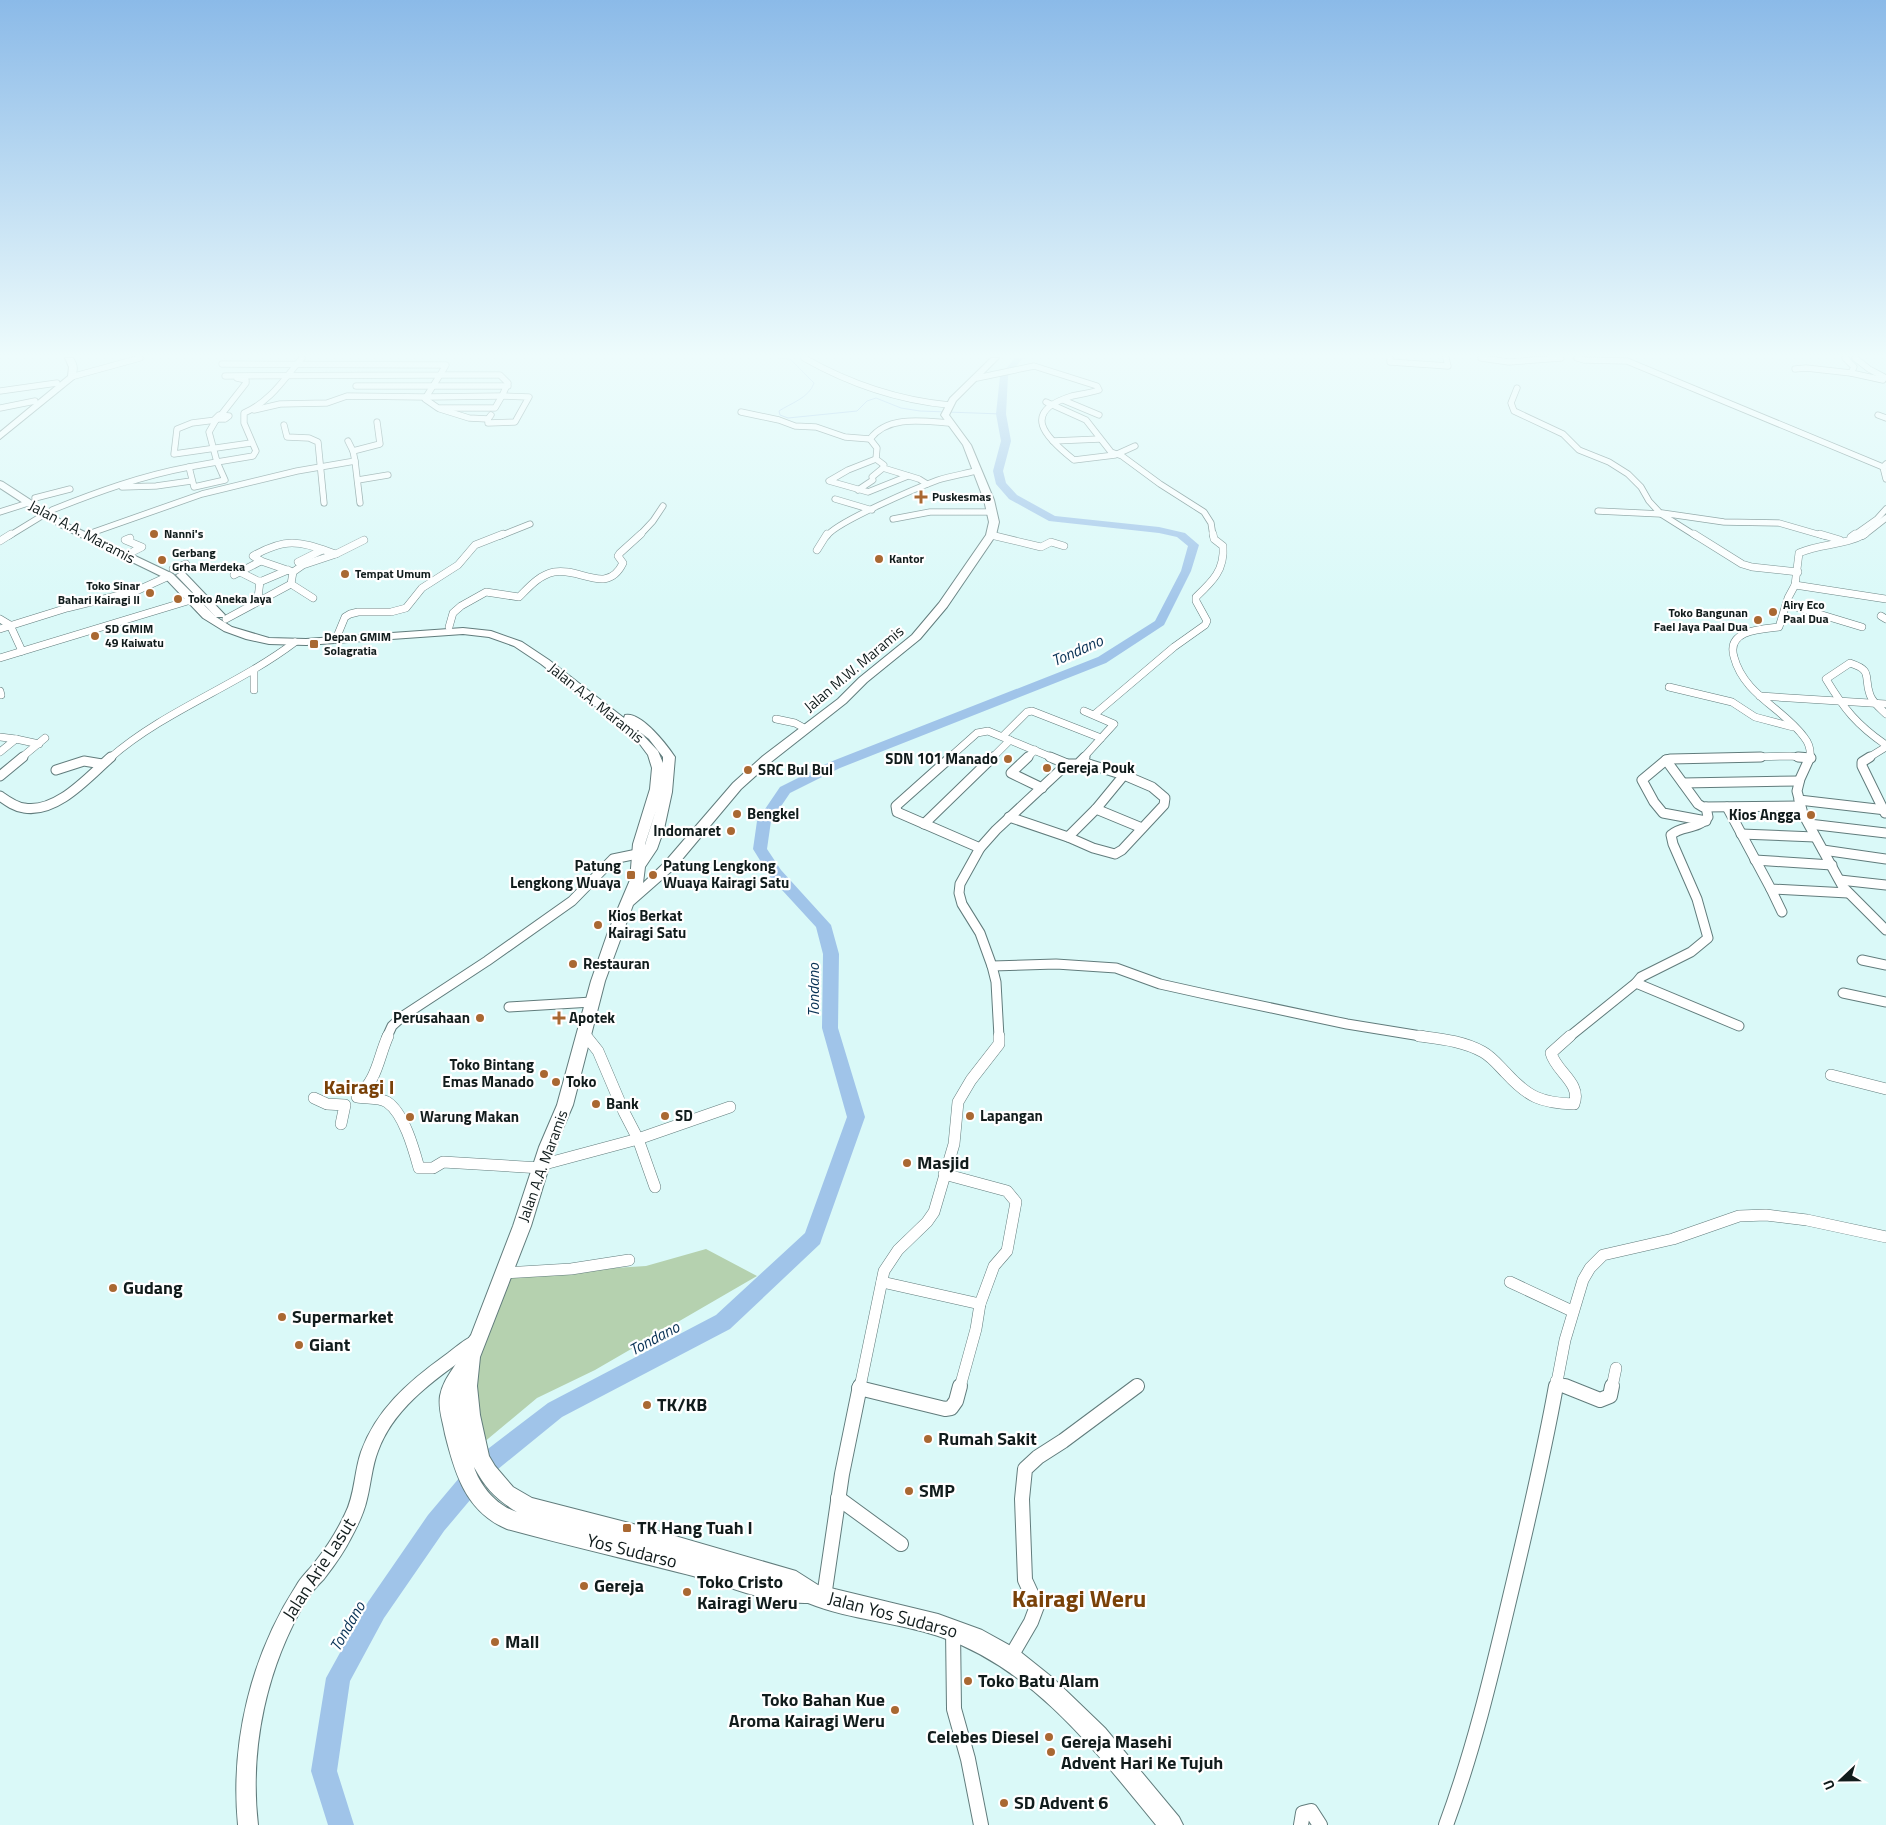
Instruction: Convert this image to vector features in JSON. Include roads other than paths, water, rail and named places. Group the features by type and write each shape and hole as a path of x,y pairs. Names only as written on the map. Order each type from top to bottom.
{"highway":[{"path":"966,443 989,500 994,522 991,535"},
{"path":"0,474 31,501"},
{"name":"Jalan A.A. Maramis","path":"0,484 49,512 171,573 191,600 207,616 228,629 250,638 295,642 463,631 498,635 510,639 618,713 654,754 657,760 654,799 637,880 607,954 592,1002 570,1090 541,1166 505,1273 474,1348"},
{"path":"49,512 94,532 134,554"},
{"name":"Jalan M.W. Maramis","path":"628,905 669,866 737,786 842,701 863,680 913,640 929,623 991,535"},
{"path":"171,573 181,574 214,610 226,619 242,628 274,635 312,636 449,627 488,627 506,631 520,636 548,655 618,713"},
{"path":"643,857 669,866"},
{"name":"Yos Sudarso","path":"474,1348 468,1386 470,1415 480,1459 488,1473 506,1494 529,1507 637,1535 796,1582 816,1595"},
{"name":"Yos Sudarso","path":"474,1348 453,1384 450,1397 452,1423 466,1477 486,1506 507,1519 538,1528 662,1558 770,1589 793,1594 816,1595"},
{"name":"Jalan Yos Sudarso","path":"816,1595 953,1630 974,1638 1010,1658 1045,1686 1097,1736 1171,1825"}],"main road":[{"name":"Jalan Arie Lasut","path":"248,1825 245,1804 250,1734 258,1689 272,1646 302,1591 334,1551 350,1524 360,1498 363,1476 374,1438 380,1426 396,1406 420,1385 474,1348"}],"street":[{"path":"175,443 173,452 176,455 250,443"},
{"path":"189,467 191,481 196,487 225,480 217,462 212,443"},
{"path":"0,541 49,512 97,492 149,475 253,456 256,451 251,443"},
{"path":"317,443 324,503"},
{"path":"349,443 355,461 360,503"},
{"path":"352,451 380,443"},
{"path":"873,443 877,448 876,459"},
{"path":"1055,443 1074,460 1116,455 1131,450 1135,446"},
{"path":"1095,714 1122,694 1174,646 1205,625 1207,621 1196,601 1196,597 1214,581 1224,557 1223,546 1214,538 1211,523 1204,512 1160,484 1122,456 1110,452 1104,443"},
{"path":"1572,443 1579,450 1609,462 1628,474 1641,487 1649,501 1660,513 1746,566 1798,572"},
{"path":"1832,443 1885,464 1886,479"},
{"path":"876,459 884,465 883,468"},
{"path":"876,459 848,470 829,481 868,492 908,476"},
{"path":"264,483 320,467 355,461"},
{"path":"883,468 928,484"},
{"path":"858,490 873,480 874,474 883,468"},
{"path":"817,550 834,528 928,484 976,471"},
{"path":"358,480 388,475"},
{"path":"94,532 202,494 276,480"},
{"path":"117,487 156,486 191,481"},
{"path":"0,512 70,489"},
{"path":"835,499 872,510"},
{"path":"519,597 532,583 554,572 571,572 603,580 612,579 620,572 623,563 618,556 622,549 642,534 657,517 663,506"},
{"path":"1828,546 1850,537 1867,526 1886,509"},
{"path":"894,519 922,514 960,511 992,512"},
{"path":"1598,511 1660,513 1724,522 1779,523 1840,540"},
{"path":"1886,518 1867,534 1850,542 1810,548 1799,554 1795,585 1786,604 1779,628 1750,631 1732,642 1730,649 1734,662 1746,682 1805,737 1811,758 1797,788 1799,803 1815,837 1848,893 1886,930"},
{"path":"338,634 345,617 350,614 358,612 391,612 406,608 422,588 458,565 475,545 530,524"},
{"path":"1867,526 1874,528"},
{"path":"991,535 1041,547 1049,542 1064,546"},
{"path":"130,538 125,540 142,547 134,554"},
{"path":"322,550 289,570 261,561 253,556 288,540 336,554"},
{"path":"261,561 237,574 260,581 336,554 364,540"},
{"path":"0,629 72,607 129,593 186,564"},
{"path":"289,570 292,584 313,598"},
{"path":"276,592 274,591 278,575"},
{"path":"260,581 258,598 260,600"},
{"path":"226,619 292,584"},
{"path":"1795,585 1886,599"},
{"path":"449,627 454,613 461,606 486,592 530,600"},
{"path":"0,658 191,600"},
{"path":"1786,604 1862,627"},
{"path":"0,619 10,625 22,651"},
{"path":"0,796 20,809 50,804 69,795 102,764 195,702 272,661 295,642"},
{"path":"1885,812 1862,766 1862,762 1885,744 1863,729 1839,701 1826,679 1850,662 1864,668 1874,703 1886,714"},
{"path":"254,671 254,690"},
{"path":"1669,687 1732,702 1763,720 1795,727"},
{"path":"1760,696 1886,704"},
{"path":"924,824 1007,738 1027,712 1032,711 1101,738"},
{"path":"980,848 897,812 896,806 976,733 988,731 1067,764 1082,762 1114,724 1095,714 1084,711"},
{"path":"776,719 795,723 806,730"},
{"path":"0,737 42,741 0,776"},
{"path":"0,752 16,739"},
{"path":"1035,750 1011,773 1042,788"},
{"path":"1706,822 1668,814 1659,809 1642,780 1666,760 1671,759 1790,756 1811,758"},
{"path":"1666,760 1698,804 1706,807 1799,803 1885,812"},
{"path":"56,770 84,761 102,764"},
{"path":"1010,817 1109,854 1115,854 1122,850 1164,805 1165,798 1152,787 1124,775 1082,762"},
{"path":"816,1595 838,1498 884,1271 898,1250 927,1222 934,1212 954,1144 957,1110 961,1094 1000,1044 996,982 992,966 980,933 962,904 960,884 980,848 1067,764"},
{"path":"1068,838 1096,809 1124,775"},
{"path":"1683,783 1800,781"},
{"path":"992,966 1056,964 1116,968 1160,984 1205,994 1347,1024 1464,1043 1491,1058 1523,1092 1533,1098 1555,1104 1574,1104 1577,1094 1575,1088 1556,1065 1551,1053 1559,1044 1636,983 1643,975 1693,952 1708,938 1697,899 1673,844 1672,834 1706,822 1708,817 1706,807"},
{"path":"1727,807 1782,912"},
{"path":"1096,809 1142,828"},
{"path":"1809,824 1886,833"},
{"path":"1741,834 1815,837"},
{"path":"1824,850 1886,859"},
{"path":"314,1098 327,1104 345,1105 357,1097 364,1091 380,1063 392,1026 403,1016 487,961 572,901 613,860 643,857"},
{"path":"1755,860 1832,865"},
{"path":"1840,880 1886,885"},
{"path":"1771,889 1848,893"},
{"path":"1862,960 1886,965"},
{"path":"1636,983 1739,1026"},
{"path":"1843,993 1886,1002"},
{"path":"508,1007 592,1002"},
{"path":"585,1035 598,1051 624,1112 638,1138 655,1187"},
{"path":"1831,1075 1886,1090"},
{"path":"357,1097 387,1102 398,1112 419,1168 433,1168 443,1162 541,1166 638,1138 730,1107"},
{"path":"341,1124 345,1105"},
{"path":"859,1388 945,1409 951,1408 956,1401 976,1329 980,1304 994,1266 1007,1251 1010,1243 1016,1202 1012,1195 1001,1188 944,1174"},
{"path":"1446,1825 1466,1770 1483,1710 1542,1462 1556,1381 1572,1311 1583,1280 1595,1262 1603,1255 1673,1239 1740,1216 1766,1215 1807,1220 1886,1237"},
{"path":"505,1273 571,1269 629,1260"},
{"path":"882,1282 980,1304"},
{"path":"1510,1282 1572,1311"},
{"path":"1556,1381 1577,1392 1600,1400 1610,1396 1616,1368"},
{"path":"1010,1658 1031,1622 1037,1606 1026,1580 1022,1499 1025,1469 1038,1457 1063,1441 1137,1386"},
{"path":"838,1498 901,1544"},
{"path":"953,1630 954,1710 968,1759 981,1825"},
{"path":"1301,1825 1303,1813 1311,1811 1320,1825"}],"waterway":[{"name":"Tondano","path":"341,1825 324,1771 338,1678 376,1610 436,1523 484,1466 555,1410 723,1322 813,1238 856,1117 830,1028 831,954 823,925 776,874 760,849 764,821 785,790 835,765 1102,660 1160,623 1186,571 1194,545 1181,535 1159,530 1053,519 1013,497 1001,484 998,471 1005,443"}],"place":[{"name":"Puskesmas","path":"921,497"},
{"name":"Nanni's","path":"154,534"},
{"name":"Kantor","path":"879,559"},
{"name":"Gerbang Grha Merdeka","path":"162,560"},
{"name":"Tempat Umum","path":"345,574"},
{"name":"Toko Sinar Bahari Kairagi II","path":"150,593"},
{"name":"Toko Aneka Jaya","path":"178,599"},
{"name":"Airy Eco Paal Dua","path":"1773,612"},
{"name":"Toko Bangunan Fael Jaya Paal Dua","path":"1758,620"},
{"name":"SD GMIM 49 Kaiwatu","path":"95,636"},
{"name":"Depan GMIM Solagratia","path":"314,644"},
{"name":"SDN 101 Manado","path":"1008,759"},
{"name":"Gereja Pouk","path":"1047,768"},
{"name":"SRC Bul Bul","path":"748,770"},
{"name":"Bengkel","path":"737,814"},
{"name":"Kios Angga","path":"1811,815"},
{"name":"Indomaret","path":"731,831"},
{"name":"Patung Lengkong Wuaya","path":"631,875"},
{"name":"Patung Lengkong Wuaya Kairagi Satu","path":"653,875"},
{"name":"Kios Berkat Kairagi Satu","path":"598,925"},
{"name":"Restauran","path":"573,964"},
{"name":"Perusahaan","path":"480,1018"},
{"name":"Apotek","path":"559,1018"},
{"name":"Toko Bintang Emas Manado","path":"544,1074"},
{"name":"Toko","path":"556,1082"},
{"name":"Bank","path":"596,1104"},
{"name":"SD","path":"665,1116"},
{"name":"Lapangan","path":"970,1116"},
{"name":"Warung Makan","path":"410,1117"},
{"name":"Masjid","path":"907,1163"},
{"name":"Gudang","path":"113,1288"},
{"name":"Supermarket","path":"282,1317"},
{"name":"Giant","path":"299,1345"},
{"name":"TK/KB","path":"647,1405"},
{"name":"Rumah Sakit","path":"928,1439"},
{"name":"SMP","path":"909,1491"},
{"name":"TK Hang Tuah I","path":"627,1528"},
{"name":"Gereja","path":"584,1586"},
{"name":"Toko Cristo Kairagi Weru","path":"687,1592"},
{"name":"Mall","path":"495,1642"},
{"name":"Toko Batu Alam","path":"968,1681"},
{"name":"Toko Bahan Kue Aroma Kairagi Weru","path":"895,1710"},
{"name":"Celebes Diesel","path":"1049,1737"},
{"name":"Gereja Masehi Advent Hari Ke Tujuh","path":"1051,1752"},
{"name":"SD Advent 6","path":"1004,1803"}],"district":[{"name":"Kairagi I","path":"359,1087"},
{"name":"Kairagi Weru","path":"1079,1599"}]}
